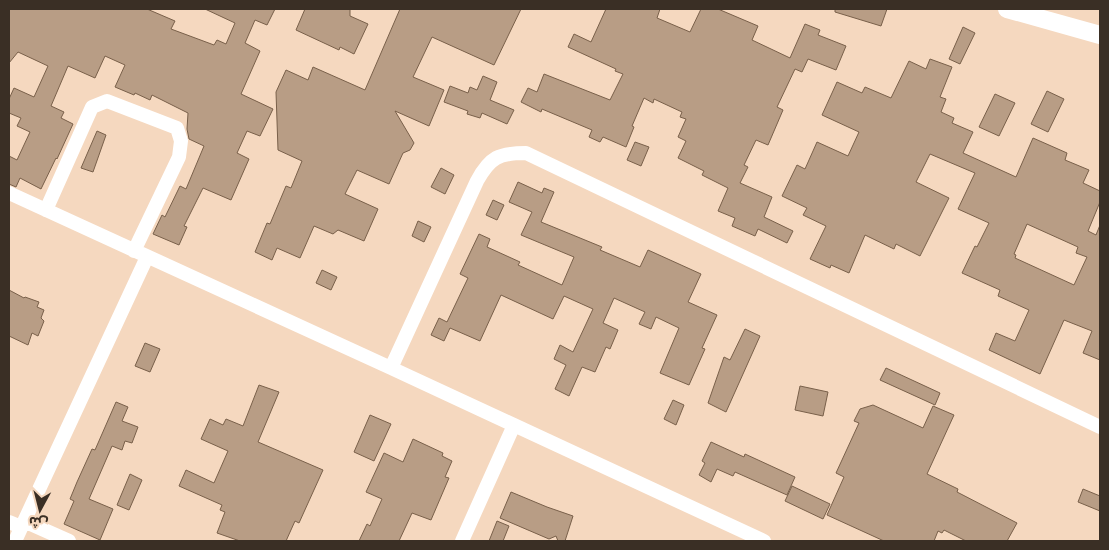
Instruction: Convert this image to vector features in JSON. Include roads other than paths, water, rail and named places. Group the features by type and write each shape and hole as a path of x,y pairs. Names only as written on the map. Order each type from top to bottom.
{"street":[{"path":"1007,9 1100,35"},
{"path":"46,210 92,107 107,101 177,128 181,141 179,157 134,251"},
{"path":"391,368 484,168 497,158 511,153 526,154 1100,427"},
{"path":"9,193 764,541"},
{"path":"15,541 18,523 147,257"},
{"path":"462,541 514,425"},
{"path":"18,523 69,541"}]}
